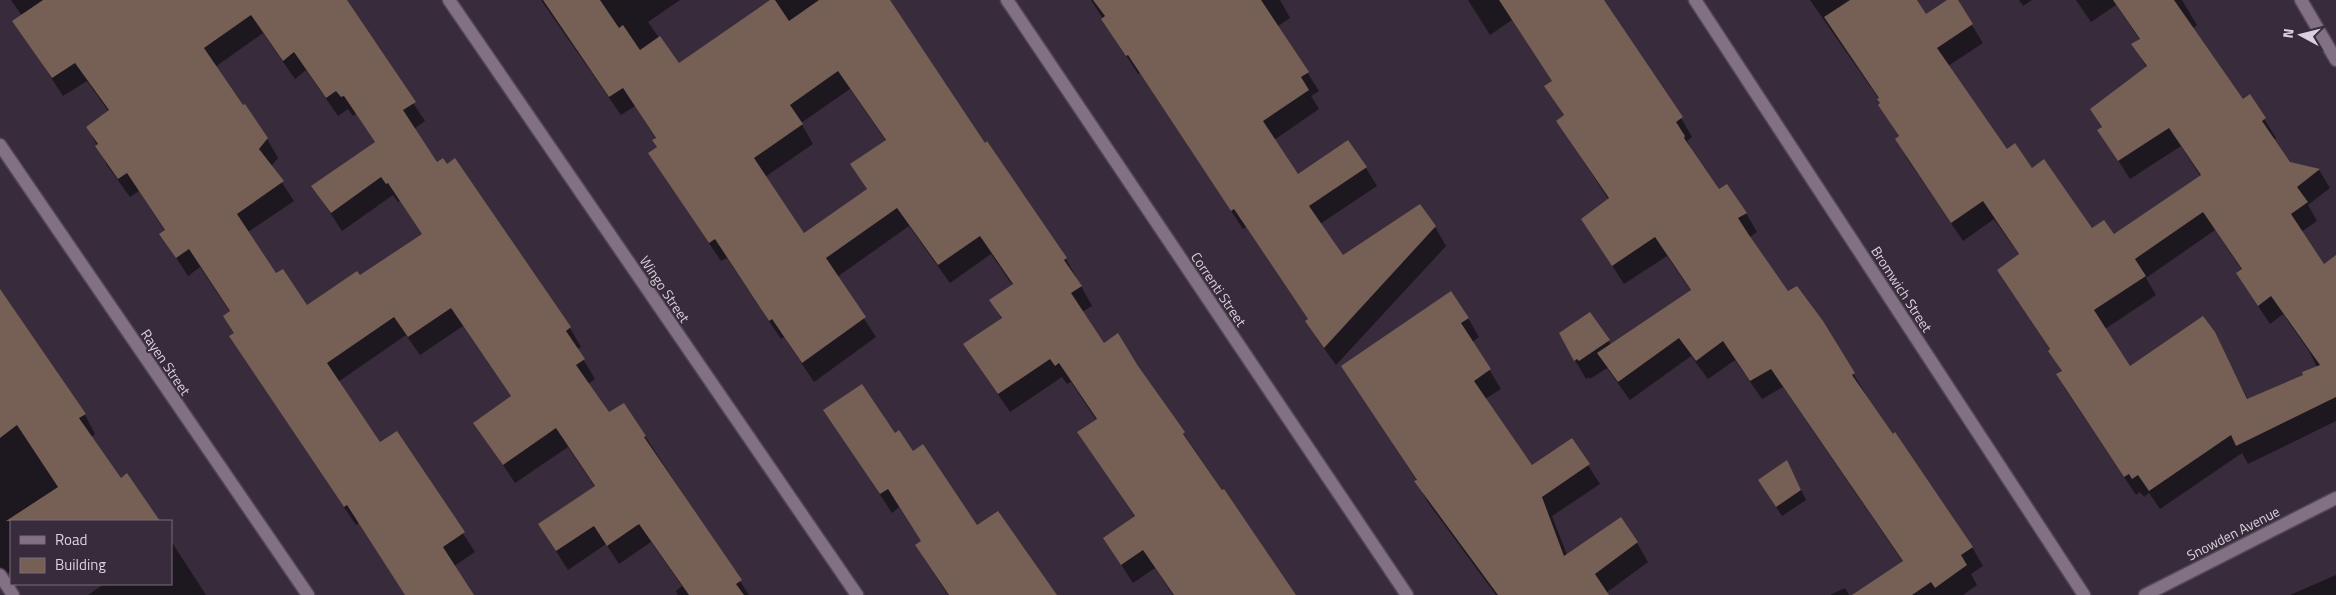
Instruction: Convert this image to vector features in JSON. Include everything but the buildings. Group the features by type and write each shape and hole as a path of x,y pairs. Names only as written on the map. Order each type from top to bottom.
{"street":[{"name":"Wingo Street","path":"448,0 857,595"},
{"name":"Correnti Street","path":"1006,0 1407,595"},
{"name":"Bromwich Street","path":"1695,0 2084,595"},
{"path":"2301,0 2336,60"},
{"name":"Rayen Street","path":"0,146 308,595"},
{"name":"Snowden Avenue","path":"2144,595 2336,498"},
{"path":"0,576 13,595"}]}
